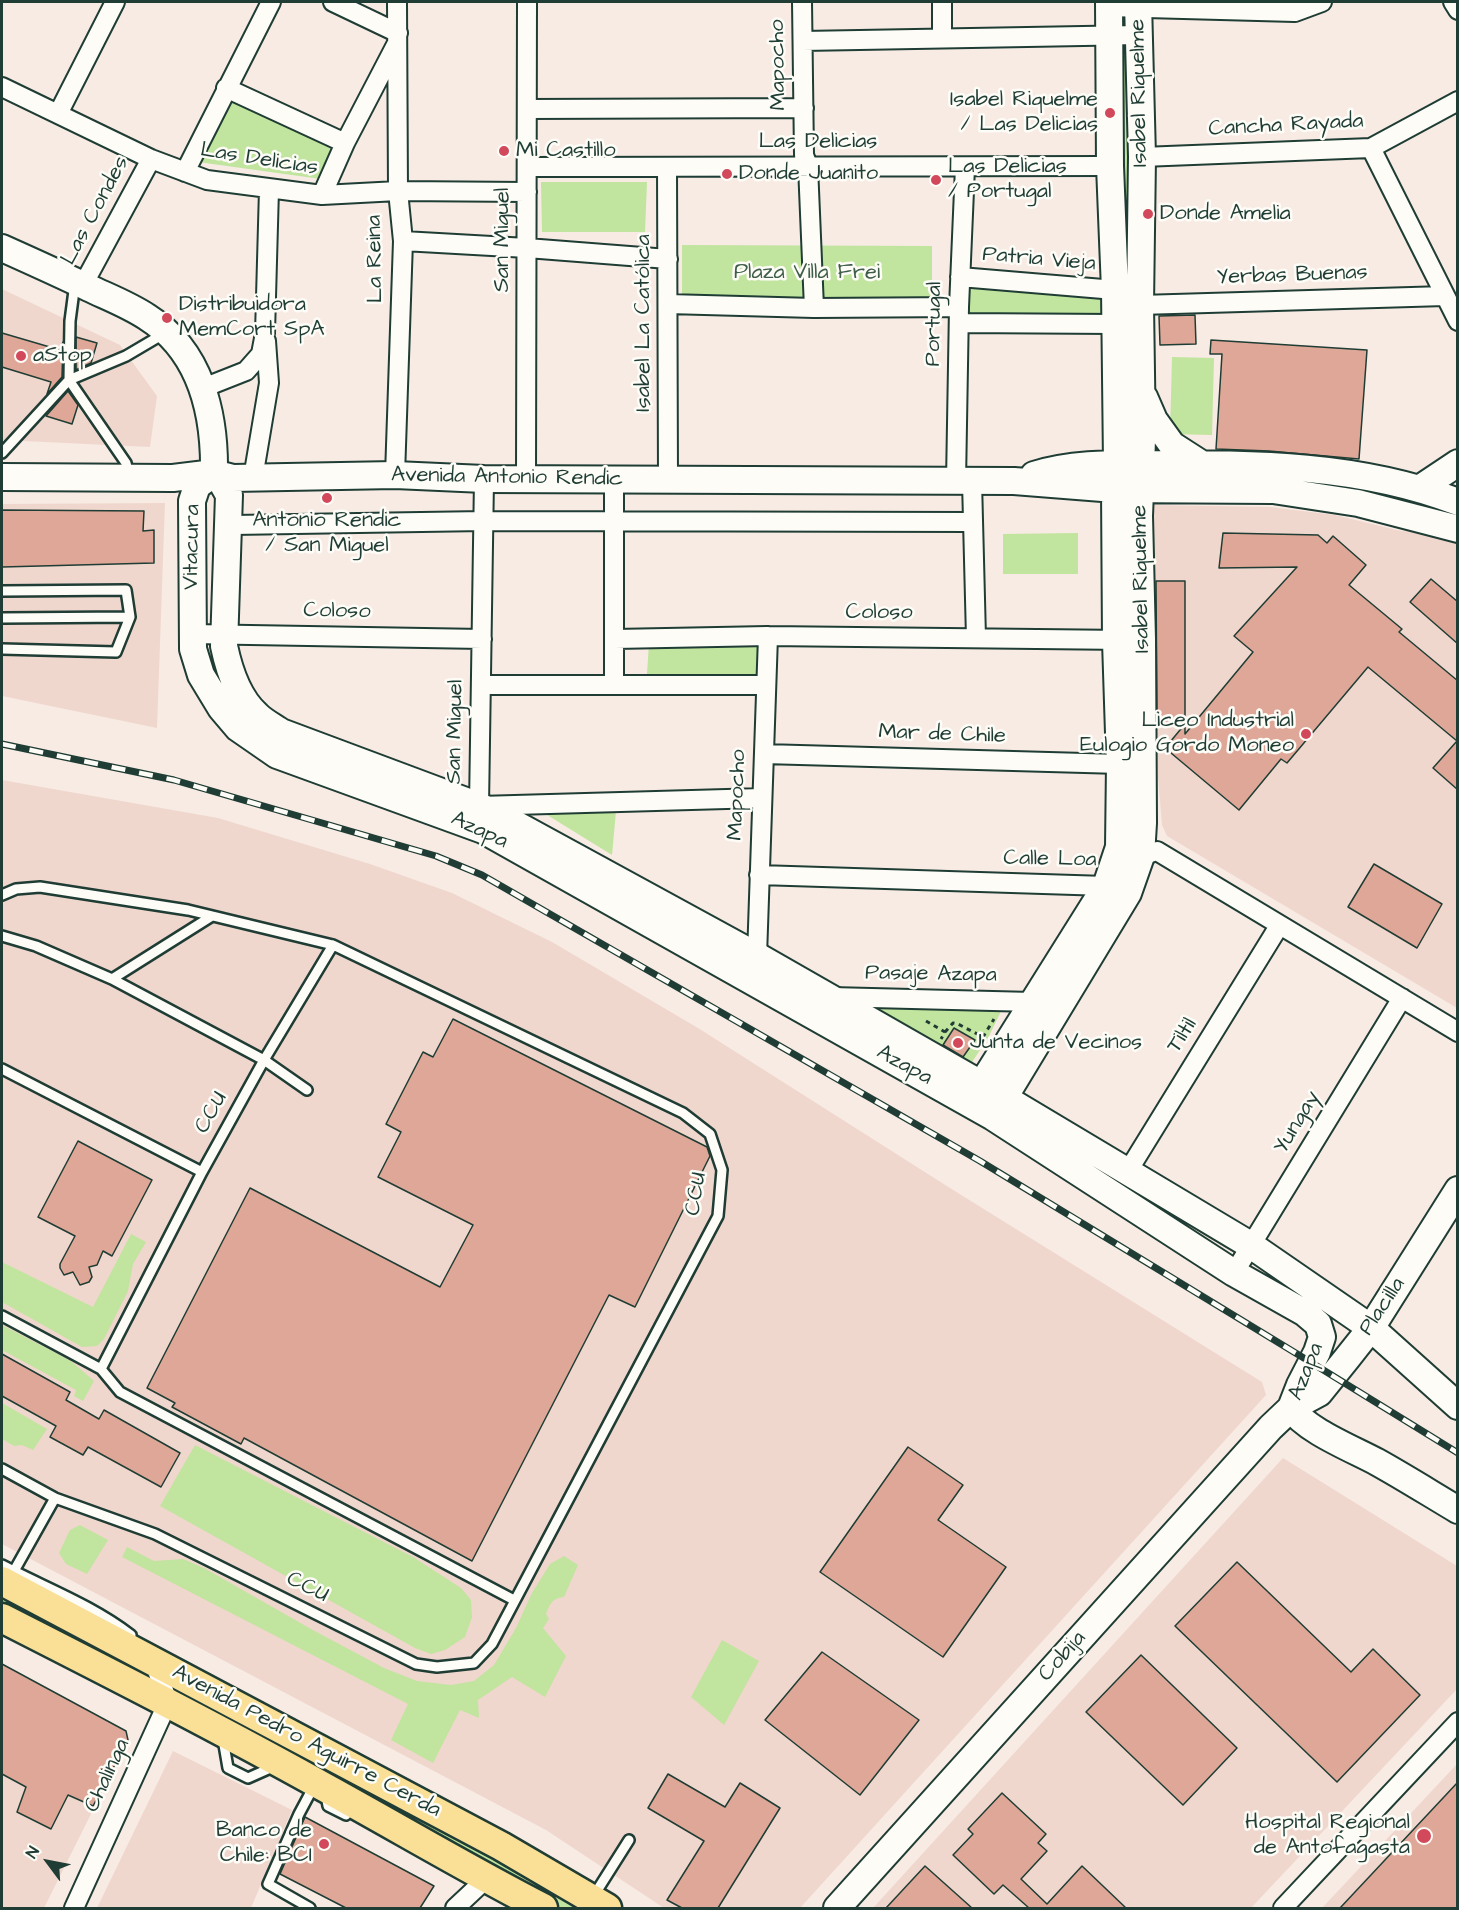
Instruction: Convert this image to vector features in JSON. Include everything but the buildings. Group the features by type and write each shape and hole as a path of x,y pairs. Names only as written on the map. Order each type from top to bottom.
{"main road":[{"name":"Avenida Pedro Aguirre Cerda","path":"8,1576 154,1662 501,1845 600,1904"},
{"name":"Avenida Pedro Aguirre Cerda","path":"2,1618 168,1702 320,1784 420,1848 543,1908"}],"street":[{"path":"58,114 115,2"},
{"path":"185,172 272,2"},
{"name":"La Reina","path":"395,475 404,241 398,191 397,2"},
{"name":"San Miguel","path":"526,479 527,2"},
{"name":"Mapocho","path":"802,2 804,154 808,166 814,308"},
{"path":"942,2 942,38"},
{"path":"1109,4 1295,12 1322,2"},
{"path":"1453,2 1458,10"},
{"path":"342,4 397,38"},
{"name":"Isabel Riquelme","path":"998,1107 1128,893 1141,856 1142,639 1139,516 1141,489 1129,463 1115,324 1110,166 1109,4"},
{"name":"Isabel Riquelme","path":"975,1094 1106,886 1119,847 1120,764 1115,489 1129,463 1142,392 1140,305 1142,157 1138,5"},
{"path":"803,40 1139,35"},
{"name":"La Reina","path":"322,195 397,38"},
{"name":"Las Delicias","path":"2,87 151,159 207,180 322,195 398,191 527,192"},
{"name":"Las Delicias","path":"226,88 345,143"},
{"name":"Cancha Rayada","path":"1142,157 1371,148 1458,101"},
{"name":"Las Delicias","path":"527,109 804,108"},
{"path":"1371,148 1458,321"},
{"name":"Las Condes","path":"79,283 151,159"},
{"name":"Isabel La Católica","path":"667,166 669,480"},
{"name":"Las Delicias","path":"527,167 1110,166"},
{"name":"Portugal","path":"965,167 959,315 964,481 973,522 975,638"},
{"path":"252,478 269,383 265,333 269,189"},
{"path":"404,241 668,259"},
{"path":"2,248 146,316 167,332 189,361 203,388 211,421 214,473"},
{"name":"Patria Vieja","path":"960,277 1115,290"},
{"name":"Yerbas Buenas","path":"1140,305 1445,296"},
{"path":"668,304 814,308 1115,324"},
{"path":"203,388 246,370 261,354 265,333"},
{"path":"246,370 269,383"},
{"path":"1142,392 1154,420 1172,444 1200,463"},
{"name":"Avenida Antonio Rendic","path":"1014,481 1048,471 1129,463 1273,465 1339,472 1455,496"},
{"path":"1419,489 1458,463"},
{"name":"Avenida Antonio Rendic","path":"2,477 173,478 214,473 233,478 395,475 484,479 1014,481 1115,489 1273,490 1358,503 1458,530"},
{"name":"Vitacura","path":"214,473 228,495 224,633 231,701 201,675 193,649 192,501 197,486 214,473"},
{"name":"San Miguel","path":"479,806 484,479"},
{"path":"614,480 614,685"},
{"name":"Avenida Antonio Rendic","path":"1396,513 1433,509 1444,505 1455,496"},
{"name":"Avenida Antonio Rendic","path":"228,527 484,521 973,522"},
{"name":"Coloso","path":"192,634 482,639"},
{"name":"Mapocho","path":"757,956 768,636"},
{"name":"Coloso","path":"615,639 768,636 1116,641 1142,639"},
{"path":"481,685 766,685"},
{"name":"Azapa","path":"231,701 281,732 479,806 516,824 757,956 827,997 975,1094"},
{"name":"Azapa","path":"231,701 238,728 277,754 483,830 998,1107 1128,1171 1251,1246 1371,1328 1458,1406"},
{"name":"Mar de Chile","path":"764,754 1120,764"},
{"path":"479,806 762,798"},
{"path":"1141,856 1157,851 1458,1032"},
{"name":"Calle Loa","path":"759,875 1106,886 1141,856"},
{"name":"Tiltil","path":"1128,1171 1280,926"},
{"name":"Pasaje Azapa","path":"827,997 1033,1002"},
{"name":"Yungay","path":"1234,1273 1402,998"},
{"name":"Azapa","path":"998,1107 1234,1273 1305,1312 1318,1324 1322,1337 1291,1408 1304,1422 1458,1510"},
{"name":"Placilla","path":"1291,1408 1319,1393 1371,1328 1456,1195"},
{"name":"Cobija","path":"837,1908 1265,1433 1291,1408"},
{"path":"154,1662 168,1702"},
{"name":"Chalinga","path":"74,1908 168,1702"},
{"path":"1283,1908 1458,1722"},
{"path":"455,1908 486,1879"}],"lane":[{"path":"79,283 70,321 69,380 126,464 130,478"},
{"path":"2,453 69,380 126,356 167,332"},
{"path":"2,591 126,590 130,617 116,652 2,649"},
{"path":"2,618 130,617"},
{"name":"CCU","path":"2,895 16,889 40,887 188,910 333,945 683,1113 710,1134 722,1170 718,1216 492,1644 474,1663 436,1667 416,1664 155,1534 55,1498 2,1469"},
{"path":"112,979 212,916"},
{"path":"2,936 36,945 112,979 264,1060 307,1090"},
{"name":"CCU","path":"101,1369 202,1172 264,1060 333,945"},
{"path":"2,1069 202,1172"},
{"path":"2,1316 101,1369 120,1392 514,1600"},
{"path":"8,1576 55,1498"},
{"path":"2,1565 8,1576"},
{"path":"320,1784 328,1806 359,1822"},
{"path":"310,1908 268,1884 299,1814 320,1784"},
{"path":"600,1904 629,1840"}],"shaded area":[{"path":"2,289 120,345 157,396 150,447 2,440"},
{"path":"165,503 157,728 2,696 2,504"},
{"name":"Liceo Industrial Eulogio Gordo Moneo","path":"1150,505 1270,507 1335,515 1401,531 1457,533 1457,1008 1167,836 1162,825 1147,644"},
{"path":"2,780 218,818 370,864 452,893 552,942 698,1028 1262,1382 1266,1395 800,1908 664,1908 546,1830 2,1544"},
{"path":"1283,1458 1457,1566 1457,1689 1251,1908 873,1908"},
{"path":"2,1664 126,1731 128,1740 44,1908 2,1908"},
{"path":"173,1751 292,1810 251,1908 97,1908"},
{"name":"Hospital Regional de Antofagasta","path":"1457,1764 1457,1908 1322,1908"}],"green space":[{"path":"1119,56 1128,56 1128,328"},
{"path":"231,95 335,148 321,179 198,162"},
{"path":"541,182 647,182 645,232 542,232"},
{"name":"Plaza Villa Frei","path":"682,245 932,246 932,300 682,299"},
{"path":"967,288 1102,293 1101,316 966,320"},
{"path":"1172,357 1214,358 1212,435 1170,434"},
{"path":"1078,533 1078,574 1003,574 1003,534"},
{"path":"758,642 760,678 647,674 649,643"},
{"path":"616,811 612,855 544,813"},
{"path":"1005,1003 988,1038 966,1071 857,1005"},
{"path":"131,1234 146,1242 133,1264 128,1291 104,1339 97,1346 82,1347 2,1302 2,1262 93,1307"},
{"path":"2,1325 71,1361 94,1381 83,1401 74,1396 76,1390 2,1350"},
{"path":"2,1403 47,1429 33,1450 22,1445 14,1446 2,1439"},
{"path":"195,1445 413,1557 461,1588 471,1600 472,1617 465,1637 445,1650 431,1654 415,1648 160,1506"},
{"path":"80,1525 108,1540 87,1574 66,1564 59,1553 70,1530"},
{"path":"127,1547 154,1561 183,1559 204,1568 384,1668 417,1681 451,1685 474,1681 494,1665 550,1564 564,1556 578,1565 564,1597 552,1602 549,1607 546,1614 549,1619 543,1628 566,1656 545,1697 512,1677 478,1700 479,1718 460,1710 433,1763 391,1740 408,1704 122,1557"},
{"path":"2,1596 526,1875 583,1908 557,1908 2,1610"},
{"path":"722,1640 759,1661 724,1725 691,1697"}],"railway":[{"path":"2,744 174,780 436,856 482,875 980,1161 1458,1453"}],"place":[{"name":"Isabel Riquelme / Las Delicias","path":"1110,113"},
{"name":"Mi Castillo","path":"504,151"},
{"name":"Donde Juanito","path":"727,174"},
{"name":"Las Delicias / Portugal","path":"936,180"},
{"name":"Donde Amelia","path":"1148,214"},
{"name":"Distribuidora MemCort SpA","path":"167,318"},
{"name":"aStop","path":"21,356"},
{"name":"Antonio Rendic / San Miguel","path":"327,498"},
{"name":"Liceo Industrial Eulogio Gordo Moneo","path":"1306,734"},
{"name":"Junta de Vecinos","path":"958,1043"},
{"name":"Hospital Regional de Antofagasta","path":"1424,1836"},
{"name":"Banco de Chile: BCI","path":"324,1844"}]}
